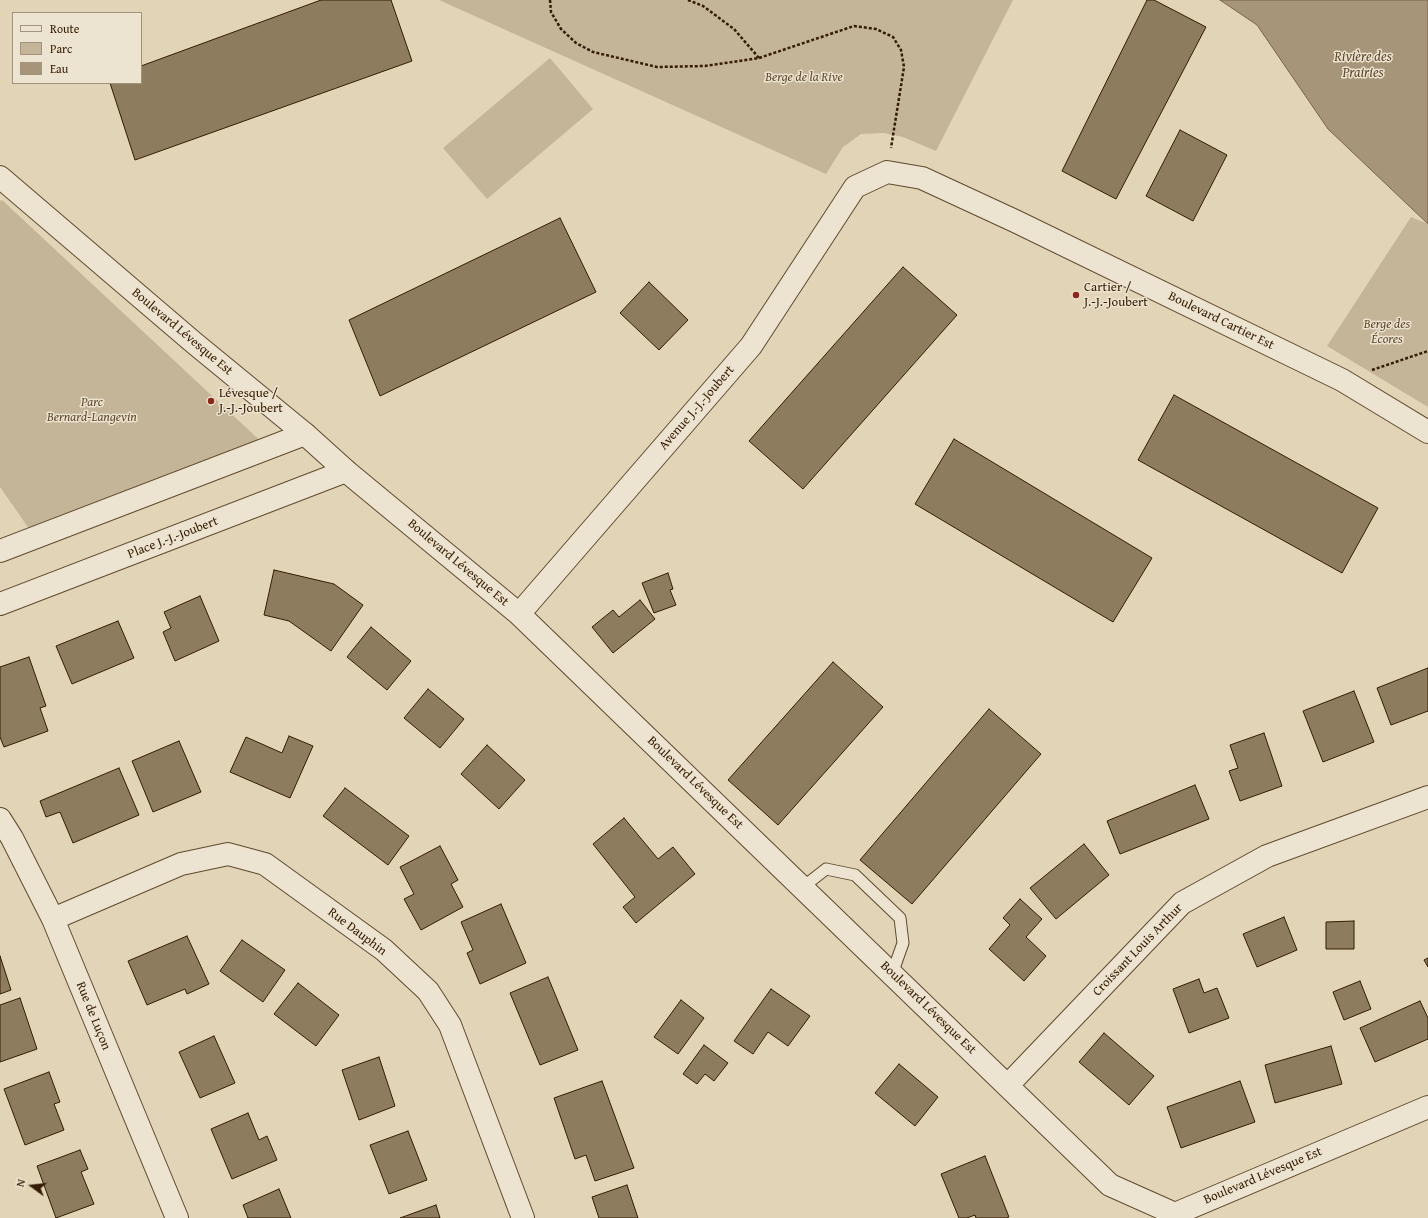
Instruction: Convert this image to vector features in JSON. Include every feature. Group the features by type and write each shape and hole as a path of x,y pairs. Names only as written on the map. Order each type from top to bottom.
{"street":[{"name":"Avenue J.-J.-Joubert","path":"519,614 751,346 855,187 887,172"},
{"name":"Boulevard Cartier Est","path":"887,172 922,178 1342,380 1428,432"},
{"name":"Boulevard Lévesque Est","path":"0,177 193,342 305,434 346,471 519,614 1110,1185 1173,1217 1428,1107"},
{"path":"0,551 305,434"},
{"name":"Place J.-J.-Joubert","path":"0,604 346,471"},
{"name":"Croissant Louis Arthur","path":"1008,1085 1182,903 1267,856 1428,797"},
{"name":"Rue de Luçon","path":"0,819 12,838 53,920 177,1218"},
{"name":"Rue Dauphin","path":"53,920 181,864 228,854 265,864 384,950 428,991 450,1025 523,1218"}],"lane":[{"path":"803,888 826,869 855,875 894,912 900,918 903,943 892,974"}],"path":[{"path":"550,0 551,12 561,28 576,43 593,52 657,67 705,66 759,58 854,26 876,29 893,37 902,50 904,67 887,172"},
{"path":"688,0 704,6 734,29 759,58"},
{"path":"1342,380 1428,351"}],"green space":[{"name":"Berge de la Rive","path":"439,0 1013,0 936,151 903,137 884,133 861,134 843,147 826,174"},
{"path":"550,58 593,109 487,199 443,148"},
{"name":"Parc Bernard-Langevin","path":"2,200 268,448 30,530 0,487 0,201"},
{"name":"Berge des Écores","path":"1411,217 1428,224 1428,407 1327,346"}],"water":[{"name":"Rivière des Prairies","path":"1220,0 1428,0 1428,224 1328,129 1257,25"}],"building":[{"path":"321,0 391,0 412,61 135,160 110,84 142,84 142,66"},
{"path":"1147,0 1154,0 1206,27 1116,199 1062,171"},
{"path":"1180,130 1227,155 1193,221 1146,196"},
{"path":"560,218 596,292 380,396 349,320"},
{"path":"903,267 957,315 803,489 749,441"},
{"path":"649,282 688,320 659,350 620,313"},
{"path":"1174,395 1378,508 1342,573 1138,460"},
{"path":"954,439 1152,558 1113,622 915,504"},
{"path":"274,570 334,584 363,605 331,651 289,621 264,615"},
{"path":"668,573 673,589 670,590 676,605 654,613 642,583"},
{"path":"200,596 219,641 175,661 163,632 171,628 164,612"},
{"path":"640,600 655,619 613,653 592,627 613,610 619,617"},
{"path":"118,621 134,658 72,684 56,646"},
{"path":"371,627 411,661 387,690 347,657"},
{"path":"29,657 46,706 40,708 48,731 4,747 0,737 0,667"},
{"path":"833,662 883,707 778,825 728,780"},
{"path":"1428,668 1428,711 1391,725 1377,688"},
{"path":"428,689 464,719 440,748 404,718"},
{"path":"1354,691 1374,742 1323,762 1303,711"},
{"path":"989,709 1041,754 912,904 860,860"},
{"path":"1264,733 1282,786 1240,801 1229,771 1238,768 1230,745"},
{"path":"289,736 313,746 290,798 230,772 246,737 282,753"},
{"path":"179,741 201,792 153,812 132,761"},
{"path":"487,745 525,780 499,809 461,774"},
{"path":"119,768 139,815 73,843 60,812 46,817 40,801"},
{"path":"1195,785 1209,819 1120,854 1107,821"},
{"path":"345,788 409,836 388,865 323,816"},
{"path":"624,818 658,859 673,847 695,874 636,923 623,907 635,897 593,844"},
{"path":"1084,844 1109,875 1056,919 1030,888"},
{"path":"440,846 458,880 451,884 463,907 421,930 404,899 414,894 400,867"},
{"path":"1020,899 1042,919 1026,937 1046,956 1024,981 989,949 1010,925 1003,918"},
{"path":"501,904 526,963 480,984 467,953 473,950 461,922"},
{"path":"1284,917 1297,950 1257,967 1243,934"},
{"path":"1354,921 1354,949 1326,949 1326,922"},
{"path":"187,936 209,984 187,994 185,989 147,1005 128,961"},
{"path":"242,940 285,970 263,1002 220,971"},
{"path":"0,956 11,990 0,994"},
{"path":"1428,958 1428,967 1424,960"},
{"path":"548,977 578,1050 540,1065 510,993"},
{"path":"1199,979 1204,993 1217,988 1229,1018 1189,1033 1173,989"},
{"path":"1360,981 1371,1009 1344,1020 1333,992"},
{"path":"298,983 339,1015 316,1046 274,1014"},
{"path":"771,989 810,1016 788,1046 768,1032 753,1054 734,1041"},
{"path":"20,998 37,1049 0,1062 0,1005"},
{"path":"681,1000 704,1018 678,1054 654,1037"},
{"path":"1420,1001 1428,1018 1428,1039 1375,1062 1360,1028"},
{"path":"1104,1033 1154,1076 1129,1105 1079,1062"},
{"path":"214,1036 235,1083 200,1098 179,1052"},
{"path":"704,1045 728,1063 714,1081 705,1074 697,1084 683,1074"},
{"path":"1331,1046 1342,1084 1275,1103 1265,1065"},
{"path":"379,1057 395,1106 359,1120 342,1070"},
{"path":"899,1064 938,1097 915,1126 875,1093"},
{"path":"49,1072 60,1102 54,1104 64,1130 25,1145 4,1089"},
{"path":"602,1081 634,1168 595,1181 586,1155 575,1159 554,1098"},
{"path":"1240,1081 1255,1122 1181,1148 1167,1107"},
{"path":"248,1113 259,1140 267,1136 277,1160 232,1179 211,1129"},
{"path":"408,1131 427,1180 389,1194 370,1145"},
{"path":"80,1150 88,1169 81,1172 94,1204 56,1218 37,1166"},
{"path":"985,1156 1009,1217 976,1218 975,1215 967,1218 959,1218 941,1174"},
{"path":"627,1185 638,1218 599,1218 592,1197"},
{"path":"279,1189 291,1218 248,1218 243,1205"},
{"path":"436,1205 440,1218 400,1218"}],"place":[{"name":"Cartier / J.-J.-Joubert","path":"1076,295"},
{"name":"Lévesque / J.-J.-Joubert","path":"211,401"}]}
